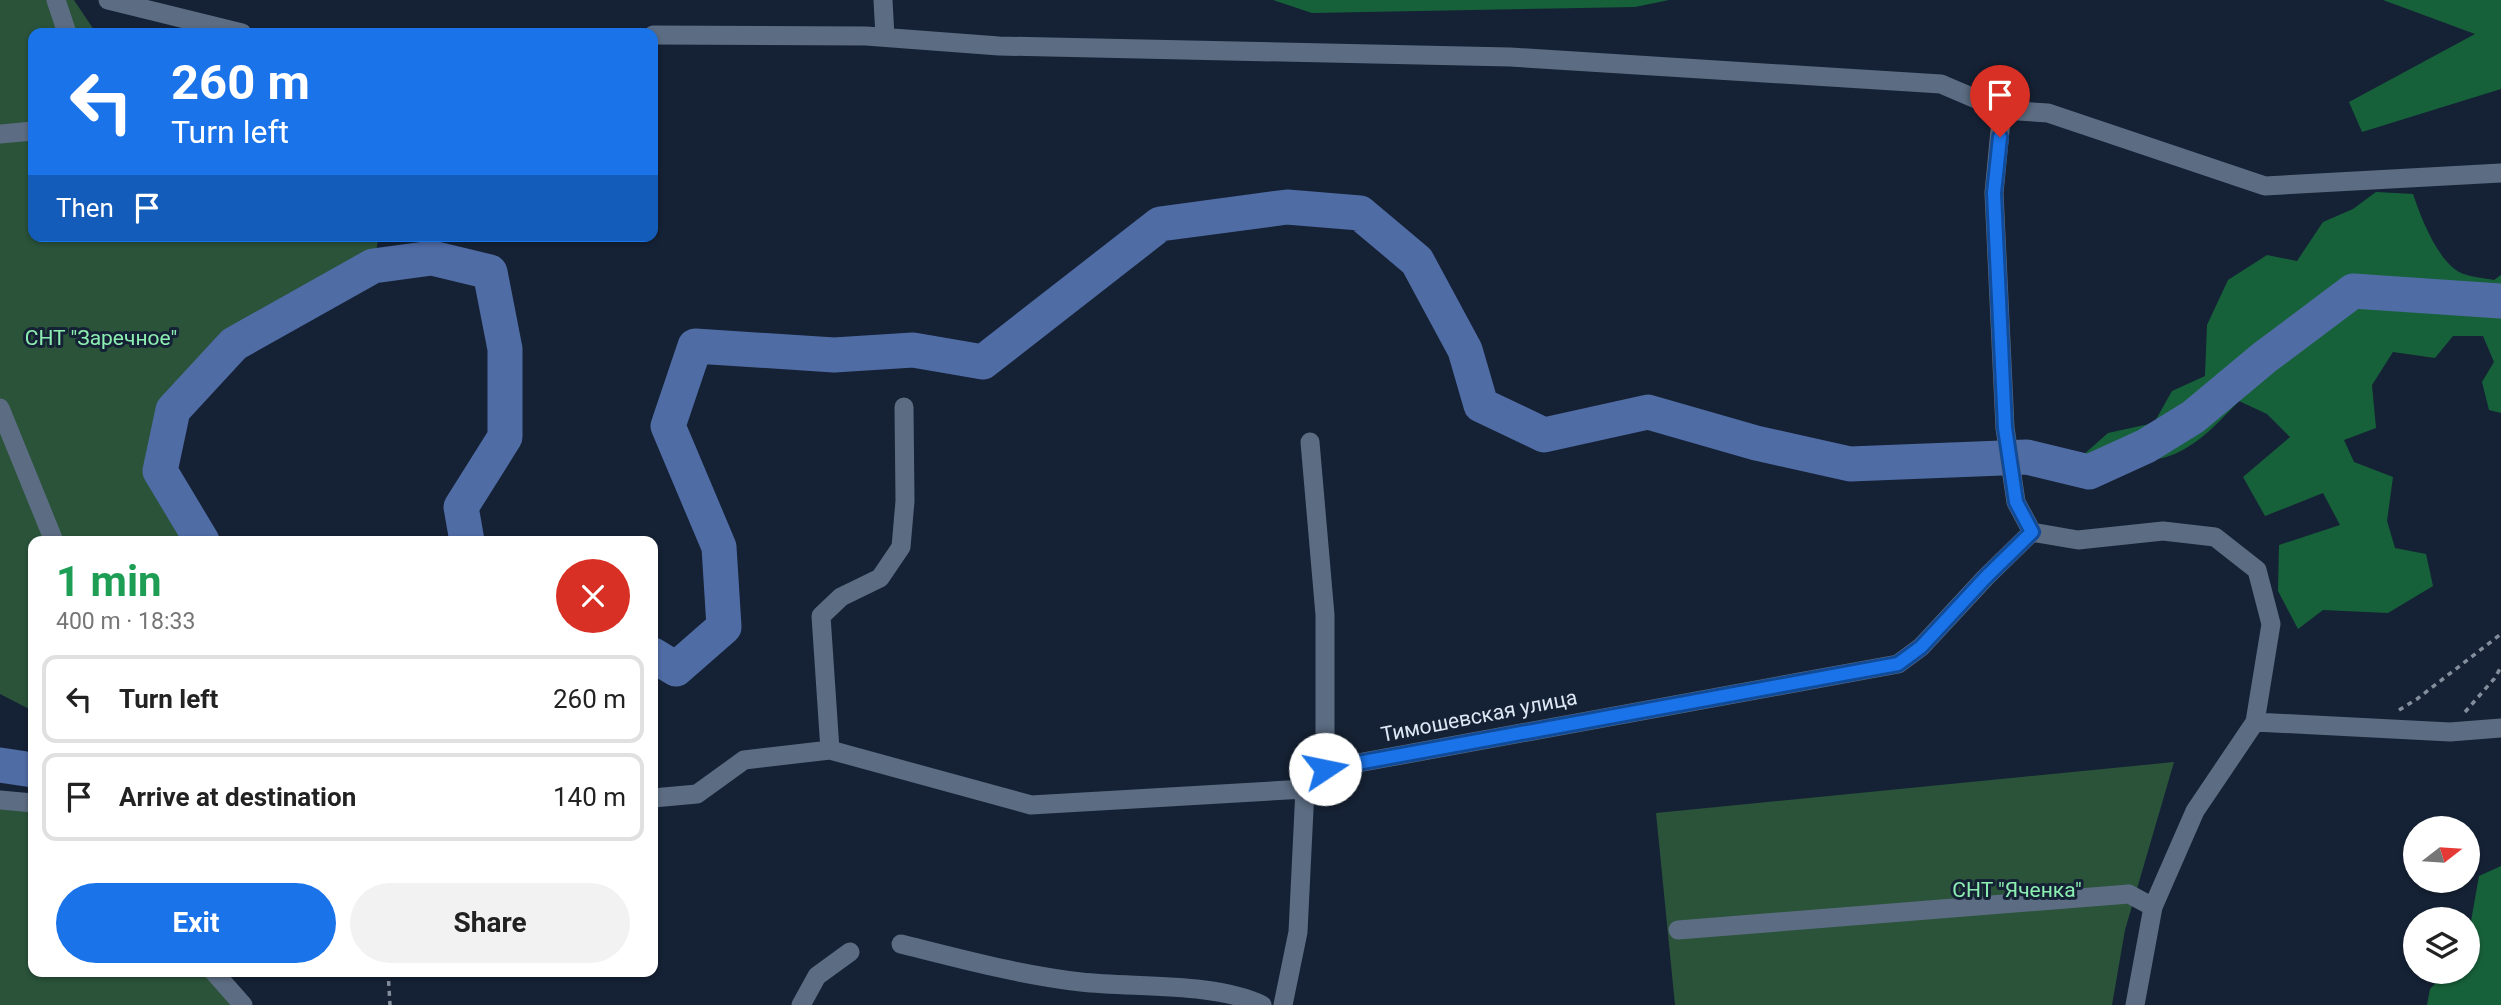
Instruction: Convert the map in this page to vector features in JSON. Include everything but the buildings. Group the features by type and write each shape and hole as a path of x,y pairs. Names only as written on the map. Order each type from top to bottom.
{"street":[{"path":"56,0 64,28"},
{"path":"108,0 223,28"},
{"path":"876,36 883,0"},
{"path":"658,36 876,36 999,46 1510,57 1941,84 2002,110 2048,113 2264,186 2501,173"},
{"path":"2002,110 1994,193 2005,428 2016,502 2032,532 2078,540 2163,531 2215,537 2258,570 2271,624 2255,722 2195,811 2153,906 2135,1005"},
{"path":"0,134 28,131"},
{"path":"830,750 821,616 841,597 880,578 901,547 905,501 904,407"},
{"path":"0,408 52,536"},
{"path":"658,798 697,794 744,760 830,750 1031,805 1305,789 1325,769 1325,615 1310,442"},
{"name":"Тимошевская улица","path":"1325,769 1898,664 1921,647 2032,532"},
{"path":"2255,722 2450,732 2501,728"},
{"path":"1283,1005 1298,932 1305,789"},
{"path":"0,800 28,803"},
{"path":"1678,930 2129,894 2153,906"},
{"path":"901,944 1023,974 1082,982 1207,991 1252,1000 1262,1005"},
{"path":"801,1005 817,976 850,952"},
{"path":"218,977 243,1005"}],"path":[{"path":"2371,728 2417,699 2501,634"},
{"path":"2450,732 2494,680 2501,667"},
{"path":"388,977 390,1005"}],"green space":[{"name":"СНТ \"Заречное\"","path":"0,0 74,0 93,28 28,28 28,242 378,242 373,266 234,344 173,410 160,471 199,536 28,536 28,708 0,694"},
{"path":"1273,0 1669,0 1635,7 1312,13"},
{"path":"2383,0 2501,0 2501,89 2362,132 2349,102 2475,34"},
{"path":"2376,192 2413,194 2438,249 2461,273 2494,280 2501,275 2501,413 2489,410 2482,382 2494,362 2483,336 2453,336 2435,358 2393,352 2372,385 2376,428 2344,440 2354,462 2393,477 2387,521 2395,548 2426,554 2433,586 2388,613 2323,610 2298,629 2278,591 2279,545 2340,525 2323,493 2265,516 2243,477 2290,437 2267,414 2239,401 2199,439 2163,458 2132,460 2082,456 2108,433 2154,423 2172,391 2205,376 2207,325 2228,280 2267,255 2297,261 2323,222 2353,209"},
{"name":"СНТ \"Яченка\"","path":"2174,762 2125,930 2112,1005 1675,1005 1656,813"},
{"path":"0,800 28,806 28,977 221,977 242,1005 0,1005"},
{"path":"2501,866 2501,1005 2427,1005 2430,989 2435,984 2480,984 2480,907 2474,907 2476,893 2480,893 2480,876"}],"waterway":[{"path":"658,658 676,669 724,627 719,547 668,426 695,346 834,355 913,350 983,362 1160,224 1287,207 1360,213 1417,261 1465,350 1481,405 1544,435 1648,412 1756,443 1850,464 2027,457 2089,472 2146,446 2193,417 2265,357 2353,291 2501,301"},
{"path":"199,536 160,471 173,410 234,344 373,266 432,258 490,272 505,349 505,437 461,507 466,536"},
{"path":"0,765 28,769"}],"route":[{"path":"1325,769 1606,715 1898,664 1921,647 2032,532 2016,502 2005,428 1994,193 2000,137"}]}
